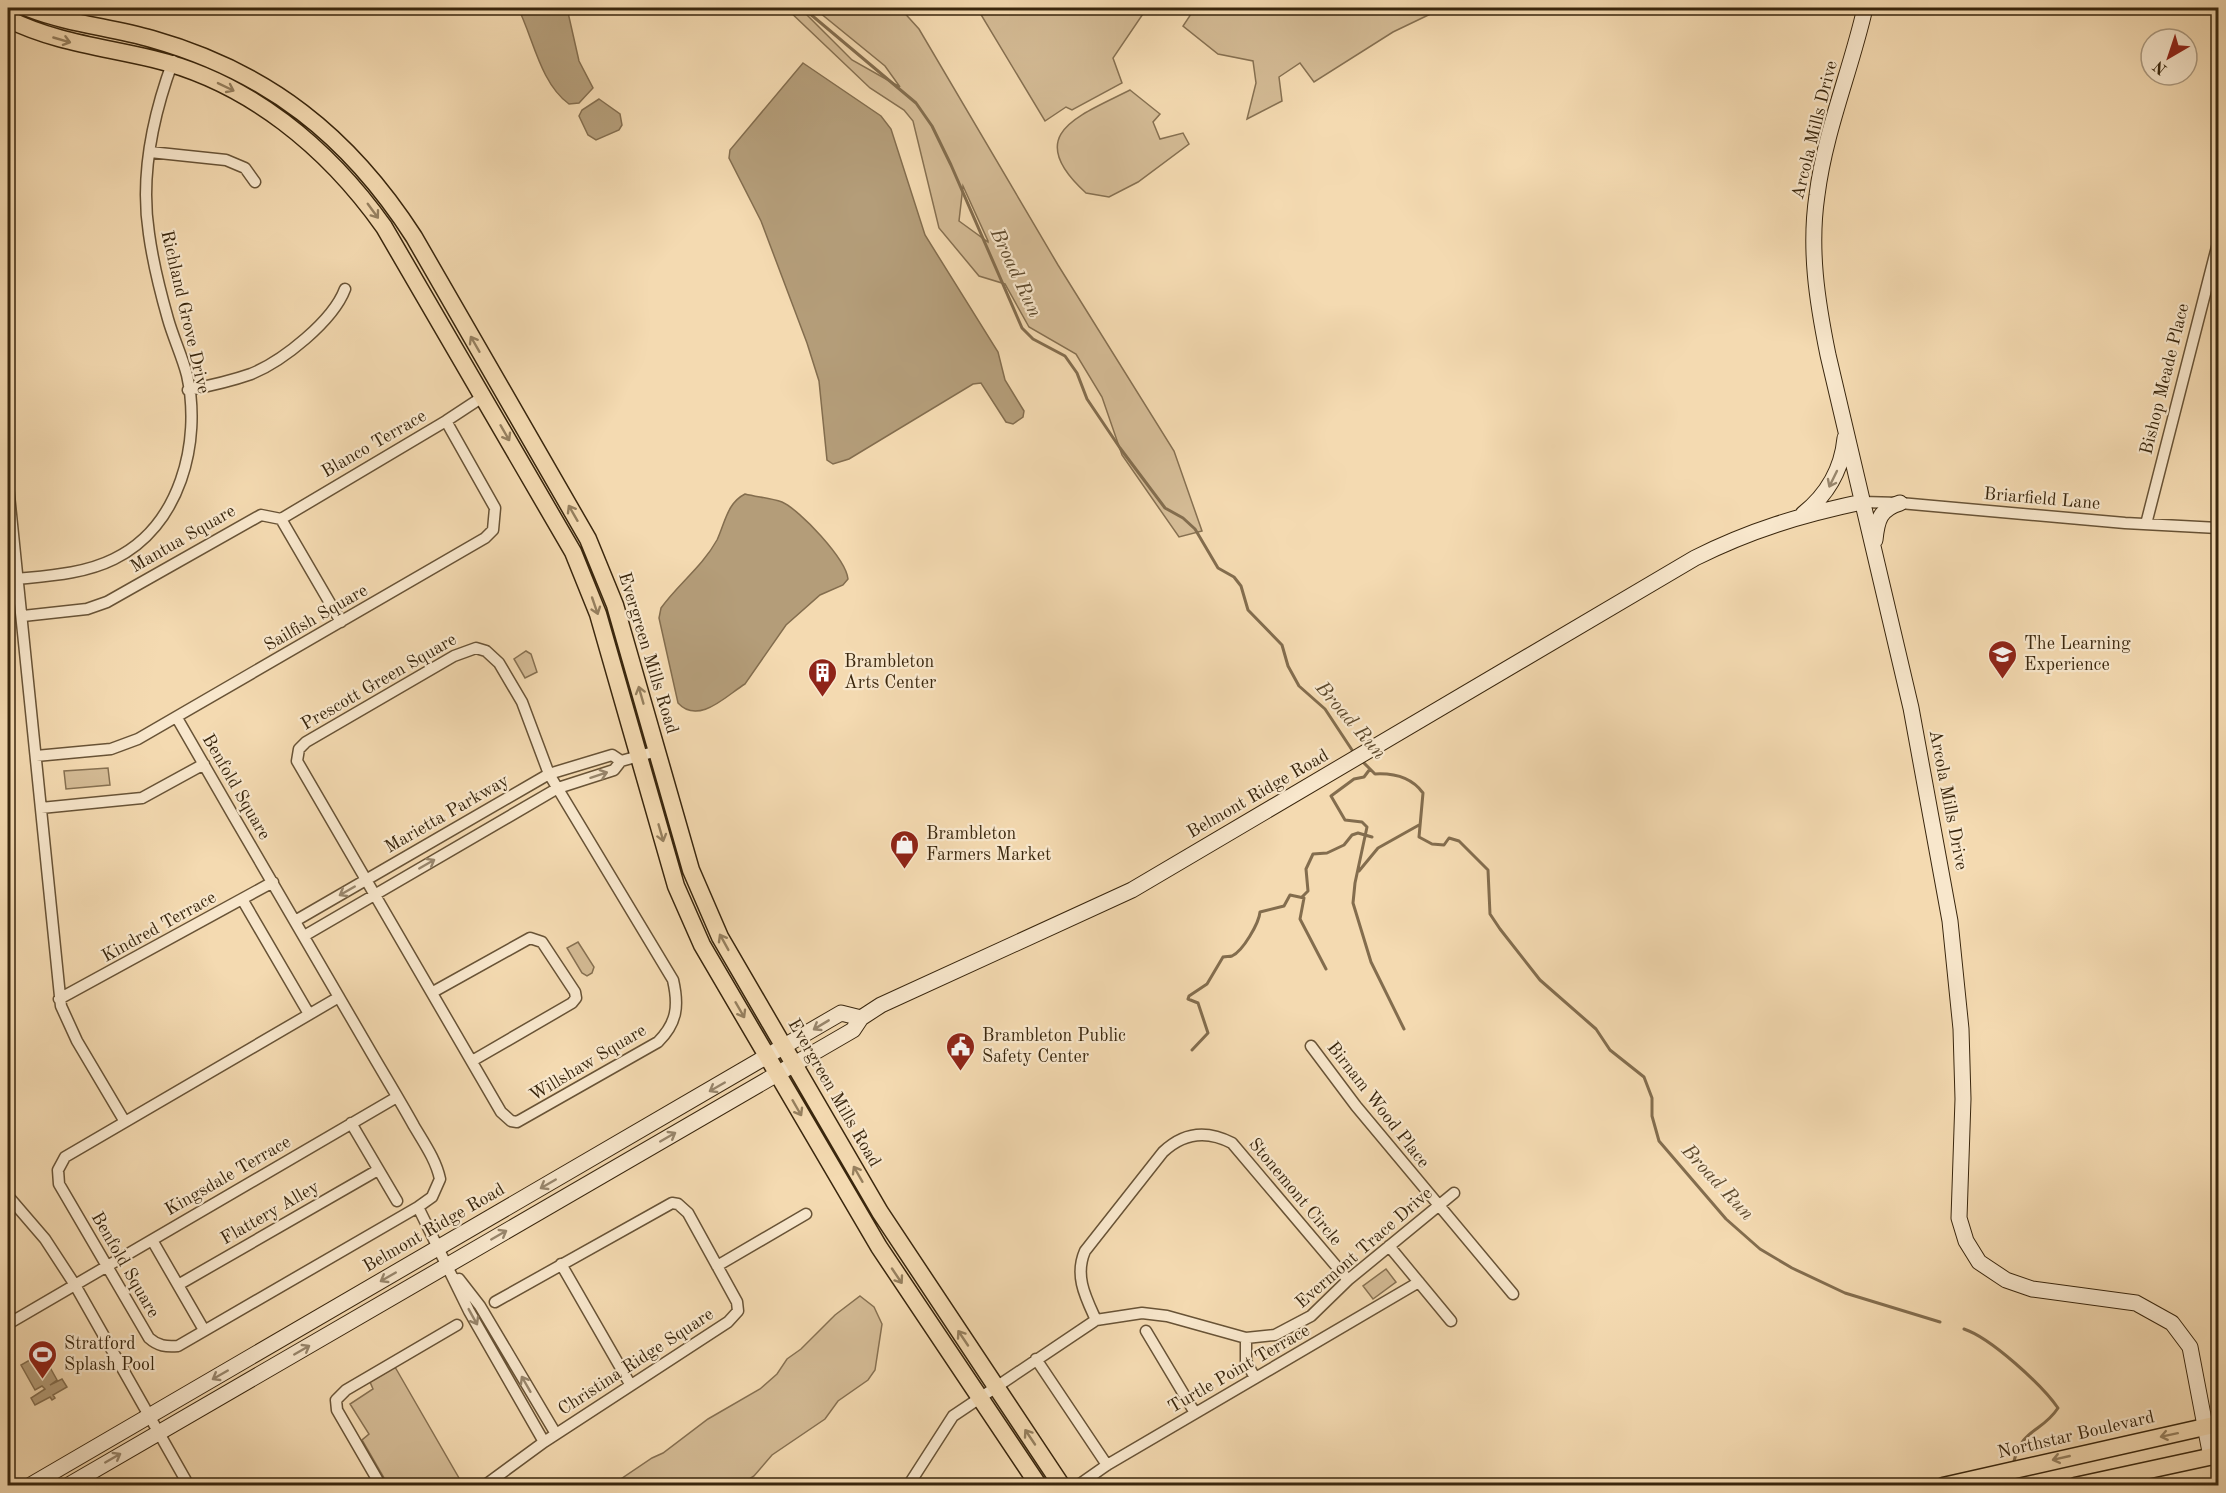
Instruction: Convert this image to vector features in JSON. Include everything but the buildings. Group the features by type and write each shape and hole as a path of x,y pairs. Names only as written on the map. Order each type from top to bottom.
{"main road":[{"name":"Evergreen Mills Road","path":"28,8 72,23 150,38 234,69 288,101 346,149 392,204 588,539 615,605 691,870 711,918 880,1212 1062,1485"},
{"name":"Evergreen Mills Road","path":"8,19 62,40 172,64 227,87 274,115 319,150 354,185 384,227 573,552 588,586 676,886 702,945 879,1247 1039,1485"},
{"name":"Northstar Boulevard","path":"1943,1485 2212,1425"},
{"path":"2075,1485 2215,1456"}],"street":[{"name":"Arcola Mills Drive","path":"1866,8 1826,151 1817,193 1813,233 1819,314 1911,708 1950,921 1962,1052 1959,1218 1966,1241 1986,1268 2019,1286 2136,1303 2172,1323 2190,1347 2212,1425 2215,1456"},
{"name":"Richland Grove Drive","path":"13,579 71,573 114,559 137,544 157,523 173,500 186,470 191,413 188,390 148,232 147,181 156,110 179,47"},
{"path":"150,152 226,160 245,168 255,182"},
{"name":"Bishop Meade Place","path":"2146,524 2218,243"},
{"path":"2206,288 2218,291"},
{"path":"188,390 252,373 276,360 325,319 340,303 345,289"},
{"name":"Blanco Terrace","path":"281,519 446,422 484,396"},
{"name":"Sailfish Square","path":"36,756 111,749 128,744 177,718 485,538 493,530 495,508 446,422"},
{"path":"1801,515 1820,499 1832,482 1840,461 1845,432"},
{"path":"8,485 13,579 23,616 59,999 66,1021 125,1122"},
{"name":"Briarfield Lane","path":"1862,502 2218,528"},
{"name":"Belmont Ridge Road","path":"67,1485 854,1030 861,1018 902,994 1116,899 1687,563 1745,534 1801,515 1862,502"},
{"path":"1874,552 1880,515 1886,508 1900,503"},
{"name":"Mantua Square","path":"23,616 97,606 251,519 261,515 281,519"},
{"path":"281,519 341,622"},
{"name":"Prescott Green Square","path":"367,880 297,761 299,749 306,742 444,662 476,648 493,656 522,702 549,774"},
{"name":"Benfold Square","path":"177,718 397,1096 434,1162 440,1179 432,1197 418,1207 178,1346 166,1347 154,1342 148,1338 59,1184 58,1170 65,1157 339,997"},
{"name":"Marietta Parkway","path":"304,936 558,788 614,770 621,761 657,751"},
{"name":"Marietta Parkway","path":"295,921 549,774 612,756 621,761"},
{"path":"41,808 142,798 204,764"},
{"name":"Willshaw Square","path":"367,880 505,1118 517,1122 658,1041 670,1030 676,1015 678,1000 673,980 549,774"},
{"name":"Kindred Terrace","path":"59,999 273,882"},
{"path":"242,899 309,1014"},
{"path":"433,992 530,938 543,942 575,992 576,998 572,1004 472,1061"},
{"name":"Belmont Ridge Road","path":"29,1485 768,1058 841,1013 861,1018"},
{"name":"Birnam Wood Place","path":"1311,1046 1356,1106 1513,1294"},
{"name":"Kingsdale Terrace","path":"8,1324 397,1096"},
{"path":"351,1123 397,1201"},
{"name":"Stonemont Circle","path":"1096,1320 1081,1282 1080,1269 1085,1251 1163,1152 1178,1140 1197,1134 1217,1136 1232,1143 1348,1280"},
{"name":"Flattery Alley","path":"178,1285 378,1170"},
{"name":"Evermont Trace Drive","path":"910,1485 953,1416 1096,1320 1127,1314 1157,1314 1246,1338 1275,1335 1300,1324 1348,1280 1454,1193"},
{"path":"8,1196 45,1239 75,1285 189,1485"},
{"name":"Christina Ridge Square","path":"484,1485 630,1384 734,1318 737,1302 688,1213 678,1204 672,1203 495,1302"},
{"path":"418,1207 448,1264 469,1311 544,1442"},
{"path":"717,1266 806,1214"},
{"path":"152,1240 204,1330"},
{"path":"1389,1246 1451,1321"},
{"path":"448,1264 480,1306 556,1434"},
{"path":"561,1264 630,1384"},
{"name":"Turtle Point Terrace","path":"1077,1485 1107,1465 1419,1282"},
{"path":"381,1485 337,1410 336,1401 346,1390 457,1324"},
{"path":"1146,1331 1195,1413"},
{"path":"1246,1338 1246,1361 1256,1378"},
{"path":"1036,1359 1107,1465"}],"shaded area":[{"path":"518,8 567,8 579,61 593,88 579,103 569,104 551,84 538,59"},
{"path":"786,8 800,8 852,60 900,87 885,66 814,8 900,8 919,29 1058,265 1174,451 1202,531 1179,537 1122,455 1102,397 1076,354 1029,327 1005,284 979,276 939,228 913,121 904,110 870,88","holes":["963,186 988,242 959,221"]},
{"path":"977,8 1147,8 1113,58 1122,83 1072,110 1066,107 1045,121"},
{"path":"1195,8 1443,8 1393,32 1314,82 1300,63 1279,77 1282,101 1247,119 1256,83 1253,61 1218,54 1183,26"},
{"path":"803,63 881,116 891,129 925,235 998,352 1005,380 1024,411 1023,417 1013,424 1006,422 981,383 973,384 849,459 833,464 827,460 819,381 807,343 761,221 729,158 730,150"},
{"path":"1130,90 1160,114 1153,122 1160,139 1183,133 1189,144 1138,182 1109,197 1086,193 1067,173 1058,156 1058,141 1064,129 1077,118"},
{"path":"599,99 620,114 622,125 619,130 596,140 588,135 579,116 582,110"},
{"path":"745,494 782,502 800,515 831,548 848,579 843,585 820,595 786,625 745,684 704,710 686,709 678,703 659,618 661,608 711,550 730,508"},
{"path":"526,651 531,654 537,672 525,678 514,659"},
{"path":"108,768 110,785 66,789 64,771"},
{"path":"578,942 594,967 592,973 587,976 582,973 567,948"},
{"path":"1386,1269 1396,1282 1373,1299 1363,1286"},
{"path":"860,1296 874,1307 882,1324 875,1370 868,1380 838,1401 825,1419 772,1455 754,1476 740,1485 612,1485 663,1453 708,1419 760,1389 777,1374 787,1359 801,1349 835,1315"},
{"name":"Stratford Splash Pool","path":"42,1353 57,1380 50,1385 62,1379 67,1387 53,1395 55,1398 52,1400 50,1397 35,1405 31,1398 45,1389 42,1386 35,1390 21,1365"},
{"path":"395,1367 463,1485 388,1485 362,1440 369,1434 350,1404 373,1389 370,1382"}],"waterway":[{"name":"Broad Run","path":"803,8 916,103 932,126 951,165 1022,328 1033,339 1065,356 1077,373 1087,399 1120,448 1165,508 1183,518 1195,529 1218,568 1234,577 1241,586 1248,610 1282,645 1288,666 1299,686 1325,709 1354,753"},
{"name":"Broad Run","path":"1361,760 1375,774 1389,774 1408,780 1423,793 1419,837 1432,844 1444,845 1449,838 1459,841 1488,870 1490,914 1500,929 1540,980 1596,1029 1610,1050 1644,1077 1652,1098 1652,1116 1659,1141 1726,1219 1760,1249 1792,1268 1845,1293 1940,1322"},
{"path":"1370,769 1364,777 1354,779 1331,796 1345,820 1362,822 1367,827 1353,903 1371,962 1404,1029"},
{"path":"1359,871 1378,848 1419,825"},
{"path":"1302,897 1308,891 1306,869 1313,854 1327,853 1344,845 1352,835 1358,833 1372,837"},
{"path":"1192,1050 1208,1033 1198,1003 1188,999 1189,996 1207,984 1223,957 1232,956 1241,949 1254,929 1260,912 1284,906 1290,895 1304,898 1300,919 1326,969"},
{"name":"Broad Run","path":"1964,1329 1988,1342 2015,1363 2058,1408 2021,1443 2013,1465"},
{"name":"Broad Run","path":"2019,1476 2028,1486"}],"place":[{"name":"The Learning Experience","path":"2003,680"},
{"name":"Brambleton Arts Center","path":"823,698"},
{"name":"Brambleton Farmers Market","path":"905,870"},
{"name":"Brambleton Public Safety Center","path":"961,1072"},
{"name":"Stratford Splash Pool","path":"43,1380"}]}
